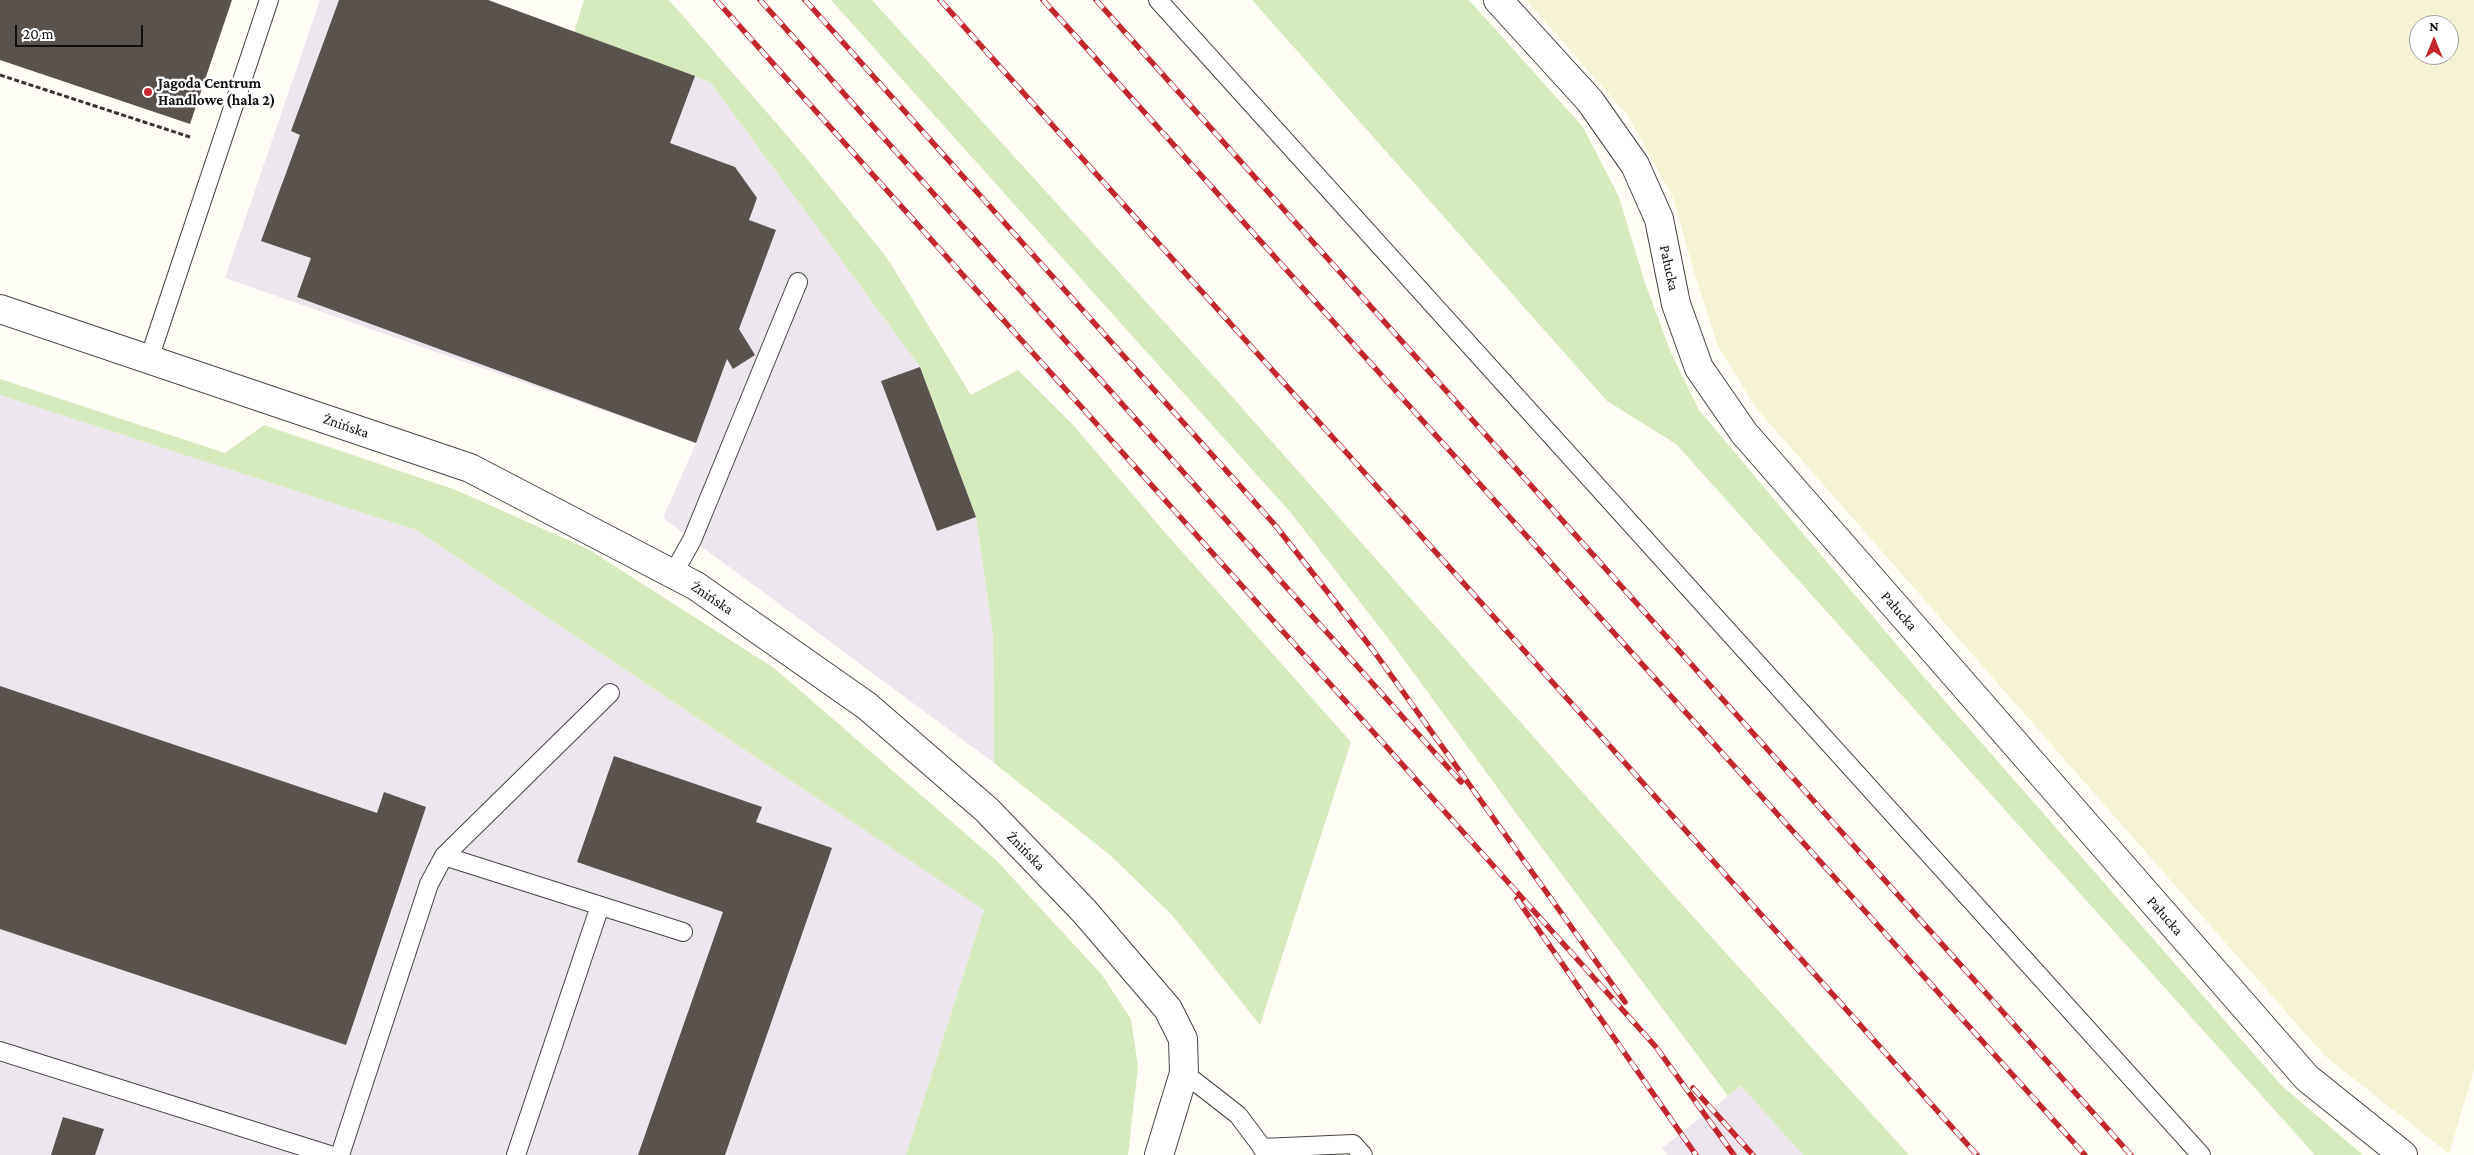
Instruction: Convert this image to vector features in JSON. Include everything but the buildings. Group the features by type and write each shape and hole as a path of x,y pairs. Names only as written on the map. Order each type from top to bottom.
{"street":[{"name":"Pałucka","path":"1498,0 1590,102 1635,165 1658,219 1676,304 1699,368 1744,433 2307,1078 2403,1155"},
{"name":"Żnińska","path":"0,309 470,468 696,586 867,706 987,810 1084,911 1168,1009 1183,1039 1184,1073 1159,1155"}],"lane":[{"path":"149,359 269,0"},
{"path":"1158,0 2201,1155"},
{"path":"673,574 692,540 798,282"},
{"path":"340,1155 428,884 444,856 610,693"},
{"path":"444,856 682,932"},
{"path":"516,1155 600,906"},
{"path":"0,1051 330,1155"},
{"path":"1184,1073 1238,1115 1265,1151 1353,1144 1363,1155"}],"path":[{"path":"0,75 219,147"}],"shaded area":[{"path":"320,0 488,0 710,82 920,367 976,517 993,635 994,763 663,518 696,443 225,278"},
{"path":"1526,0 2474,0 2474,1070 2449,1154 2324,1055 1756,408 1718,346 1673,198 1628,116"},
{"path":"0,395 416,530 984,910 906,1155 0,1155"},
{"path":"1741,1086 1803,1155 1667,1155 1662,1148"}],"green space":[{"path":"584,0 669,0 804,155 887,258 971,395 1018,370 1074,426 1169,537 1351,742 1260,1025 1172,915 1111,856 994,763 993,635 976,517 920,367 710,82 574,32"},
{"path":"831,0 872,0 1227,391 1678,900 1909,1155 1803,1155 1741,1086 1728,1096 1521,820 1394,646 1291,513"},
{"path":"1252,0 1469,0 1583,127 1619,197 1645,283 1671,353 1699,410 1923,676 2281,1085 2363,1155 2315,1155 1676,444 1607,401"},
{"path":"0,379 225,453 264,425 456,490 588,549 774,668 996,860 1102,975 1131,1019 1138,1067 1128,1155 906,1155 984,910 416,530 0,395"}],"railway":[{"path":"716,0 1656,1047 1734,1155"},
{"path":"760,0 1461,782"},
{"path":"805,0 1275,525 1373,650 1625,1002"},
{"path":"940,0 1977,1155"},
{"path":"1043,0 2085,1155"},
{"path":"1096,0 2131,1155"},
{"path":"1517,899 1696,1155"},
{"path":"1693,1088 1753,1155"}],"place":[{"name":"Jagoda Centrum Handlowe (hala 2)","path":"148,92"}]}
